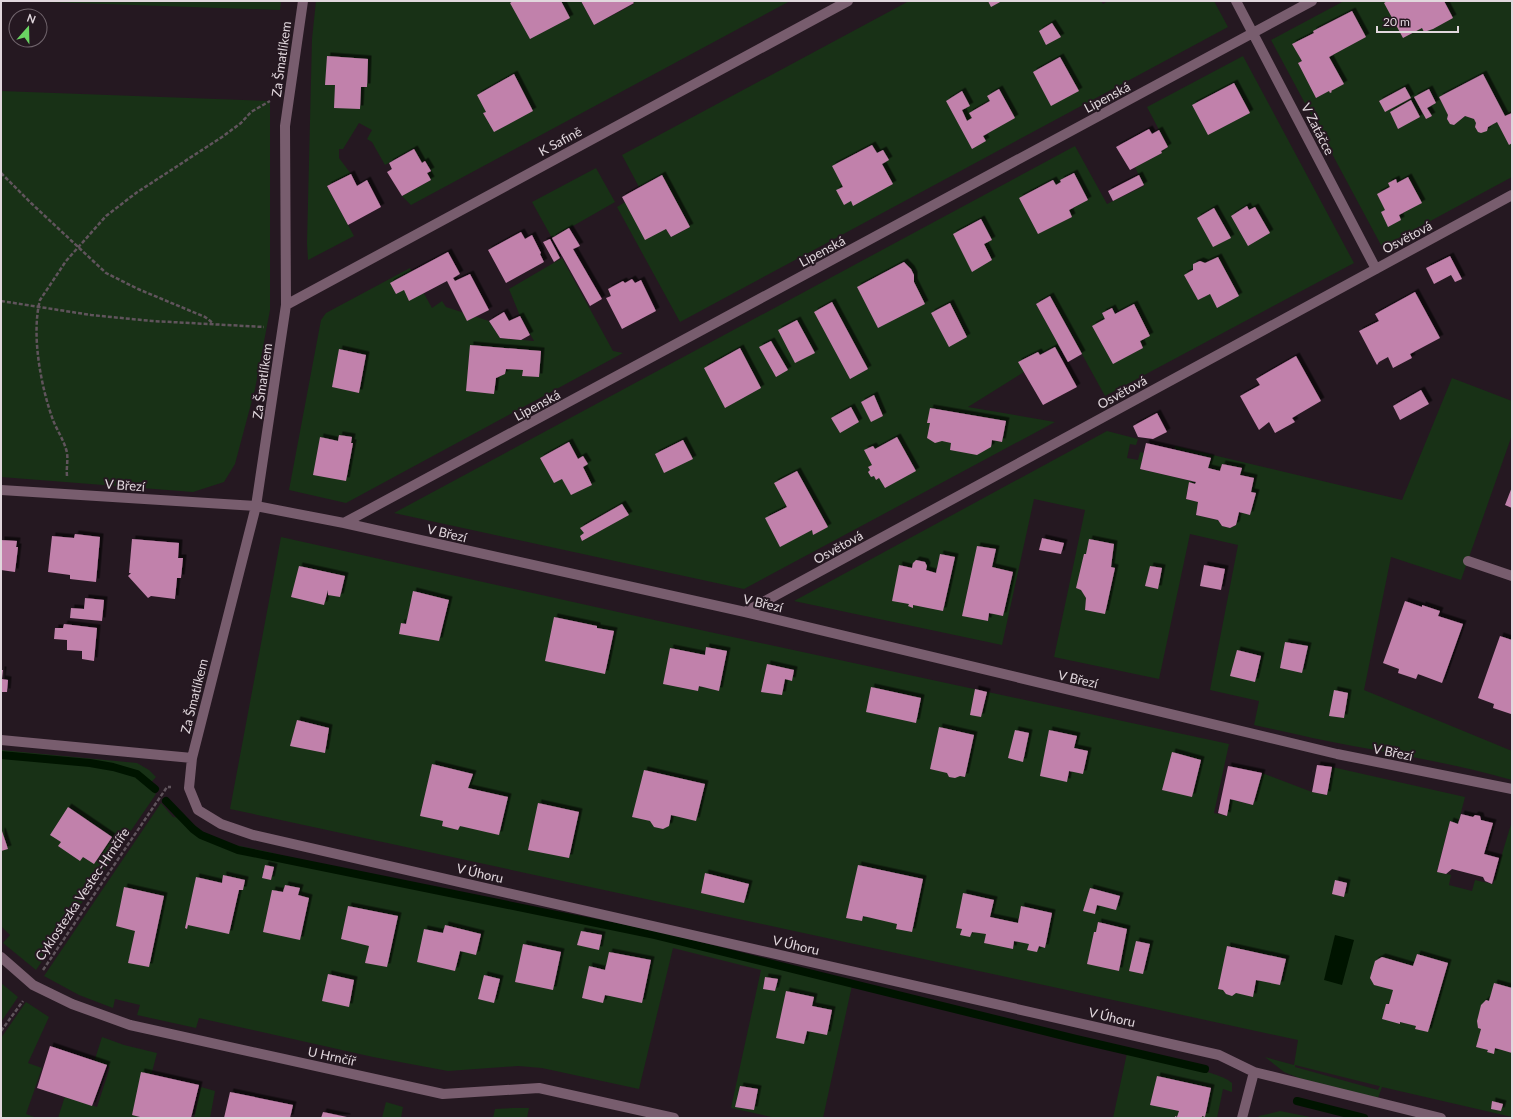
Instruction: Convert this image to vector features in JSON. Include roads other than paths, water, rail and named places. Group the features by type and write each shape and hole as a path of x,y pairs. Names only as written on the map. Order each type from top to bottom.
{"street":[{"name":"Za Šmatlíkem","path":"192,758 256,506 286,305 285,126 303,1"},
{"name":"K Safině","path":"286,305 848,1"},
{"name":"V Zatáčce","path":"1236,1 1376,269"},
{"name":"Lipenská","path":"344,523 1312,1"},
{"name":"Osvětová","path":"745,612 1512,195"},
{"name":"V Březí","path":"1,490 256,506 344,523 745,612 1337,754 1512,789"},
{"path":"1468,561 1512,576"},
{"path":"1,740 192,758"},
{"name":"V Úhoru","path":"192,758 189,788 198,810 221,824 253,835 1219,1055 1254,1072 1441,1118"},
{"name":"U Hrnčíř","path":"1,957 33,985 72,1004 130,1025 443,1094 538,1088 674,1118"},
{"path":"1242,1118 1254,1072"}],"waterway":[{"path":"1,755 90,763 113,767 137,774 155,789"},
{"path":"166,801 193,829 201,835 238,850 655,935 1076,1039 1205,1069"},
{"path":"1297,1101 1364,1118"}]}
